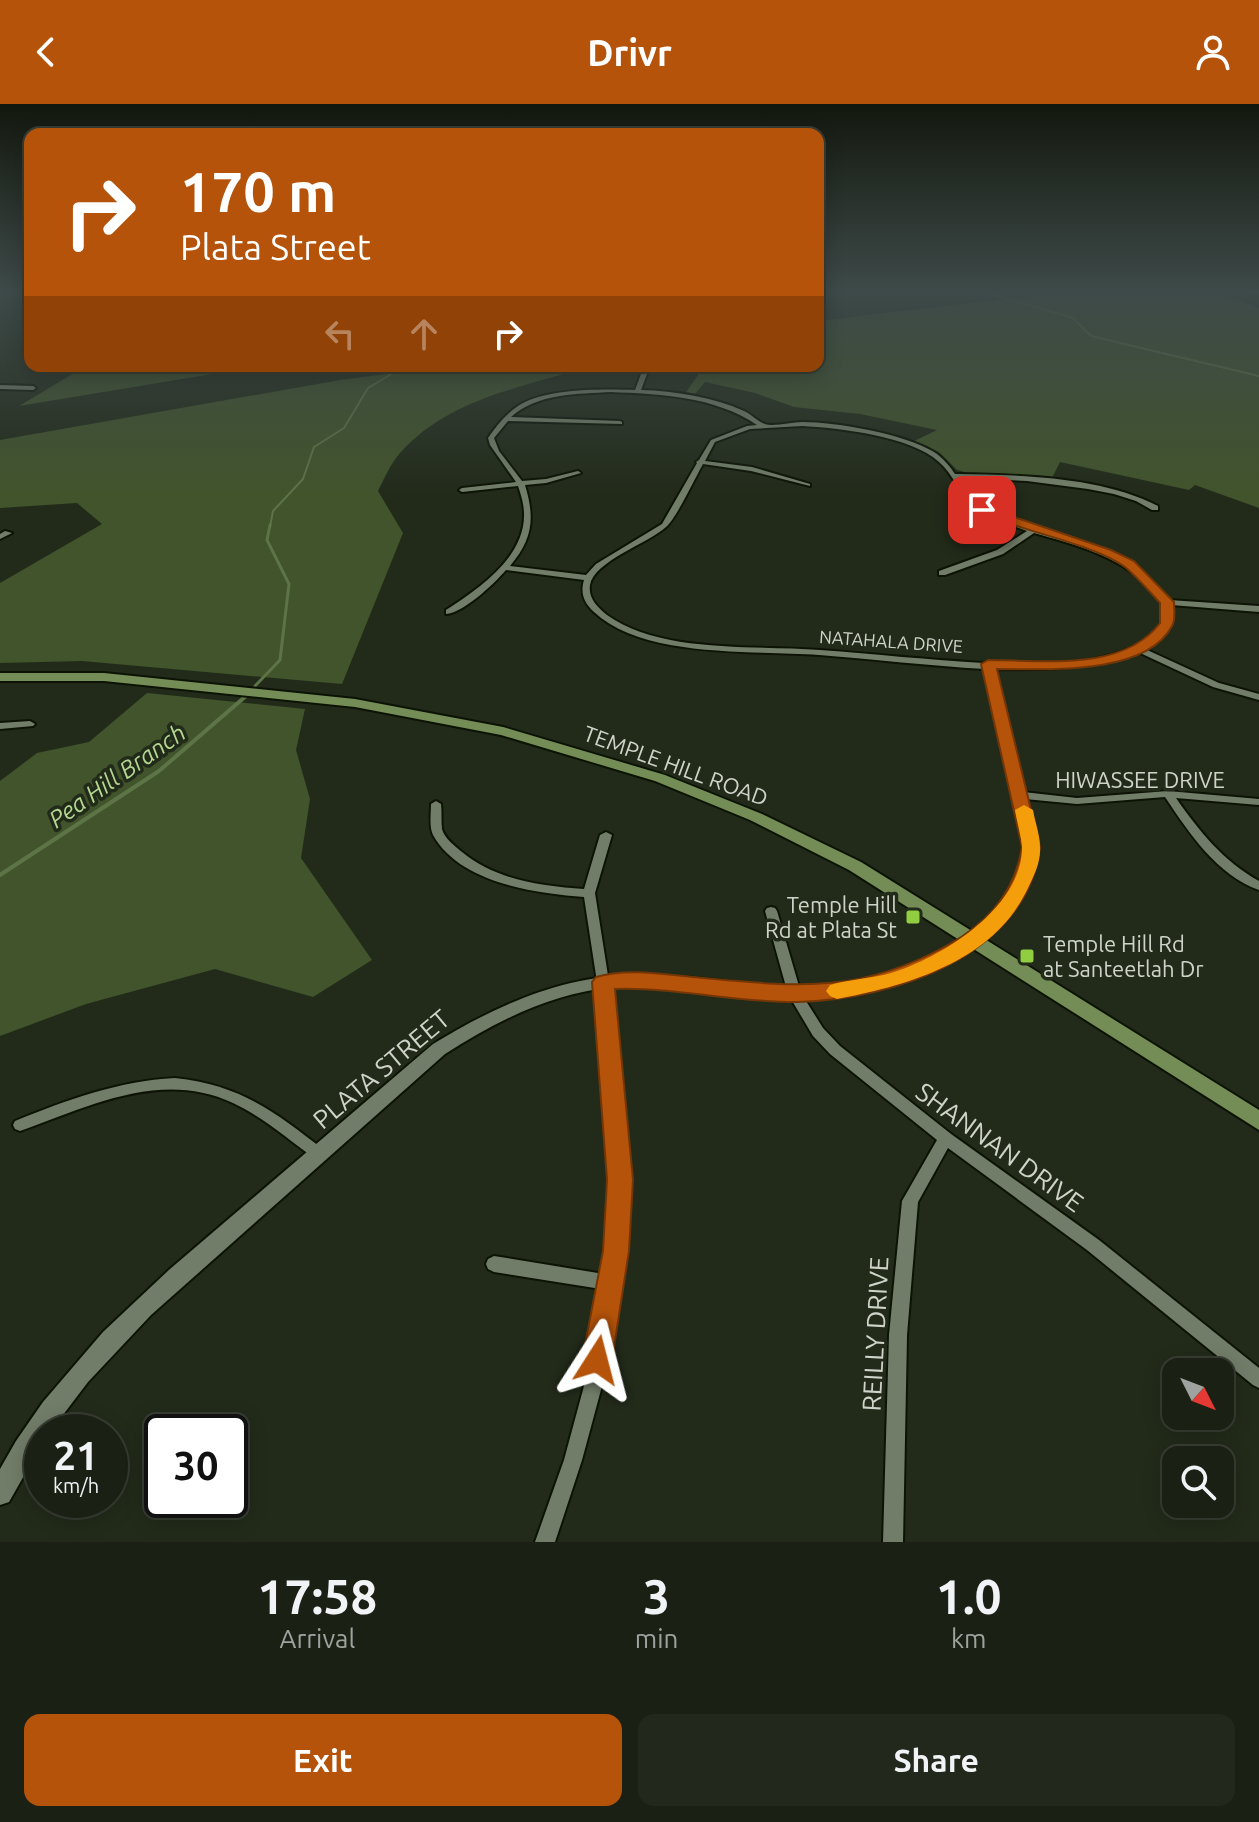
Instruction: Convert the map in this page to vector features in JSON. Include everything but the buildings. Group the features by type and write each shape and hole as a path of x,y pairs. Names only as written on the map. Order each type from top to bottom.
{"main road":[{"name":"TEMPLE HILL ROAD","path":"0,677 104,677 315,698 432,716 541,741 660,778 756,817 855,866 1259,1121"}],"street":[{"path":"637,393 644,374"},
{"path":"0,387 33,388"},
{"path":"449,612 506,568 520,547 529,508 520,484 491,442 492,436 523,405 554,395 598,391 637,393 720,402 746,411 762,425"},
{"path":"509,419 620,423"},
{"path":"506,568 588,578 599,566 665,525 699,462 718,438 762,425 823,425 891,440 937,457 970,502 1001,519 1119,559 1145,576 1167,602 1165,629 1140,650 1216,685 1259,697"},
{"path":"699,462 752,469 808,485"},
{"path":"462,490 520,484 578,473"},
{"path":"953,476 1047,481 1122,496 1155,508"},
{"path":"942,573 1000,552 1035,529"},
{"name":"NATAHALA DRIVE","path":"588,578 585,582 590,601 602,616 623,628 657,639 988,664 1067,665 1140,650"},
{"path":"1167,602 1259,609"},
{"path":"975,940 1010,906 1028,866 1031,847 988,664"},
{"path":"0,726 30,724"},
{"path":"1168,794 1203,843 1225,865 1259,886"},
{"name":"HIWASSEE DRIVE","path":"1020,795 1077,801 1168,794 1259,802"},
{"path":"436,804 437,832 467,862 539,889 589,893"},
{"path":"545,1542 573,1460 593,1386 616,1251 620,1180 603,982 589,893 606,835"},
{"name":"SHANNAN DRIVE","path":"771,911 795,994 818,1032 835,1050 946,1138 1032,1198 1259,1379"},
{"name":"PLATA STREET","path":"0,1493 26,1445 86,1362 128,1318 439,1049 471,1028 536,997 603,982 651,980 795,994 858,988 894,980 930,966 975,940"},
{"path":"20,1125 76,1102 127,1089 187,1085 216,1090 254,1106 319,1154"},
{"name":"REILLY DRIVE","path":"893,1542 898,1335 910,1201 946,1138"},
{"path":"494,1264 609,1283"}],"green space":[{"path":"824,359 1259,359 1259,508 1195,485 1189,490 1060,462 1052,478 968,473 957,470 939,452 912,442 937,430 860,414 794,407 755,393 705,382 694,395 685,394 700,372 824,372"},
{"path":"76,372 224,372 19,406"},
{"path":"402,372 570,372 464,407 420,434 397,457 378,491 403,533 342,684 82,661 0,663 0,583 102,524 77,503 0,508 0,440 340,380"},
{"path":"147,693 305,709 296,750 310,799 301,858 372,960 313,997 215,969 86,1004 0,1036 0,781 37,753 89,742"}],"waterway":[{"path":"1188,359 1259,376"},
{"name":"Pea Hill Branch","path":"270,527 273,511 303,479 314,447 344,428 368,388 395,372"},
{"name":"Pea Hill Branch","path":"255,686 280,660 289,584 267,540 270,525"},
{"name":"Pea Hill Branch","path":"0,875 159,771 246,696"}],"slow traffic":[{"path":"837,991 913,974 975,940 1010,906 1028,866 1031,847 1024,810"}],"place":[{"name":"Temple Hill Rd at Plata St","path":"913,917"},
{"name":"Temple Hill Rd at Santeetlah Dr","path":"1027,956"}],"route":[{"path":"597,1360 616,1251 620,1180 603,982 651,980 795,994 844,990 913,974 975,940 1010,906 1028,866 1031,847 988,664 1067,665 1116,657 1140,650 1165,629 1167,602 1157,588 1129,564 1107,552 1014,524 982,510"}]}
